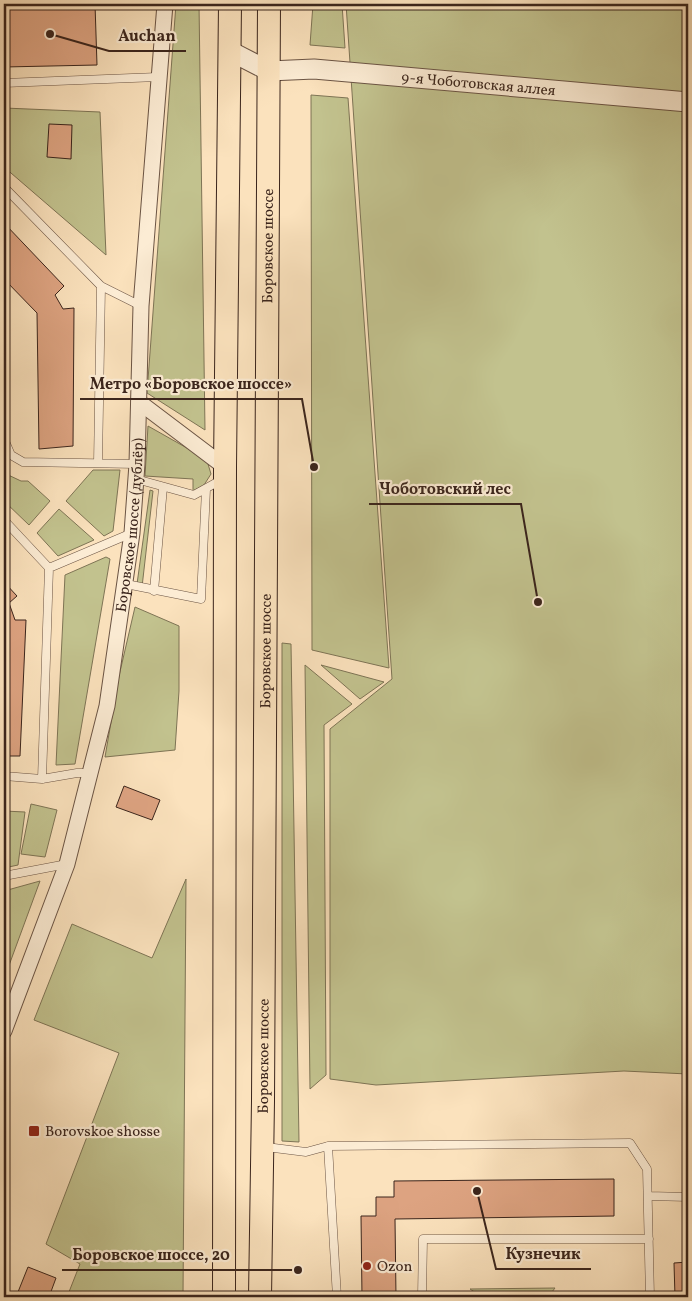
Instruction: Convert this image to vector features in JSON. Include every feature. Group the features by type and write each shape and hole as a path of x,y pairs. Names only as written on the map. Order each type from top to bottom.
{"main road":[{"path":"224,1297 225,472 230,4"},
{"name":"Боровское шоссе","path":"260,1297 261,1147 264,1101 268,4"}],"street":[{"name":"Боровское шоссе (дублёр)","path":"4,1031 67,864 107,706 132,533 137,471 141,306 165,4"},
{"path":"230,51 269,71"},
{"name":"9-я Чоботовская аллея","path":"269,71 314,69 688,102"},
{"path":"139,402 225,472"}],"lane":[{"path":"4,83 158,77"},
{"path":"4,187 102,286 141,306"},
{"path":"98,463 102,286"},
{"path":"4,439 12,455 23,462 98,463 137,471 163,488 194,495 206,489 225,472"},
{"path":"154,591 163,488"},
{"path":"126,584 201,599 206,489"},
{"path":"4,520 50,568 42,779"},
{"path":"50,568 132,533"},
{"path":"4,776 42,779 77,773 91,773"},
{"path":"4,876 67,864"},
{"path":"261,1147 306,1152 328,1146 630,1143 647,1169 650,1297"},
{"path":"328,1146 337,1297"},
{"path":"648,1196 688,1196"},
{"path":"422,1297 423,1239 649,1239"}],"green space":[{"path":"176,4 199,4 205,430 147,393"},
{"path":"313,4 342,4 345,48 310,45"},
{"path":"346,4 688,4 688,1074 624,1071 376,1085 330,1079 330,729 392,679"},
{"path":"311,95 348,98 389,668 312,650"},
{"path":"4,108 100,112 106,255 4,167"},
{"path":"148,426 201,456 208,464 211,474 204,485 193,491 193,479 145,476"},
{"path":"93,470 120,470 113,531 104,536 66,501"},
{"path":"4,473 21,481 28,481 50,501 29,525 4,501"},
{"path":"150,490 153,491 142,587 137,584"},
{"path":"59,509 94,540 58,556 37,533"},
{"path":"106,557 110,559 75,764 56,765 65,575"},
{"path":"135,607 179,626 179,691 175,750 105,757 119,676"},
{"path":"282,643 291,644 299,1142 282,1141"},
{"path":"305,665 352,704 324,725 326,1075 310,1089"},
{"path":"321,665 384,682 360,699"},
{"path":"31,804 57,810 45,857 21,854"},
{"path":"4,811 25,812 18,865 4,868"},
{"path":"186,879 183,1297 67,1297 80,1264 46,1244 119,1053 34,1020 72,924 152,958"},
{"path":"40,881 4,979 4,891"},
{"path":"555,1288 548,1297 482,1297 470,1289"}],"building":[{"path":"4,4 95,4 97,65 4,67"},
{"path":"49,124 72,125 71,159 47,157"},
{"path":"4,223 64,286 55,295 63,309 74,308 73,446 39,449 37,313 4,279"},
{"path":"4,582 17,596 9,603 15,620 26,620 20,756 4,756"},
{"path":"124,786 160,800 152,820 116,807"},
{"path":"614,1179 614,1216 395,1219 396,1297 362,1297 361,1216 376,1216 376,1197 394,1197 394,1181"},
{"path":"688,1262 688,1297 675,1297 674,1263"},
{"path":"28,1267 56,1278 49,1297 16,1297"}],"place":[{"name":"Auchan","path":"50,34"},
{"name":"Метро «Боровское шоссе»","path":"314,467"},
{"name":"Чоботовский лес","path":"538,602"},
{"name":"Borovskoe shosse","path":"34,1131"},
{"name":"Кузнечик","path":"477,1191"},
{"name":"Ozon","path":"367,1266"},
{"name":"Боровское шоссе, 20","path":"298,1270"}]}
